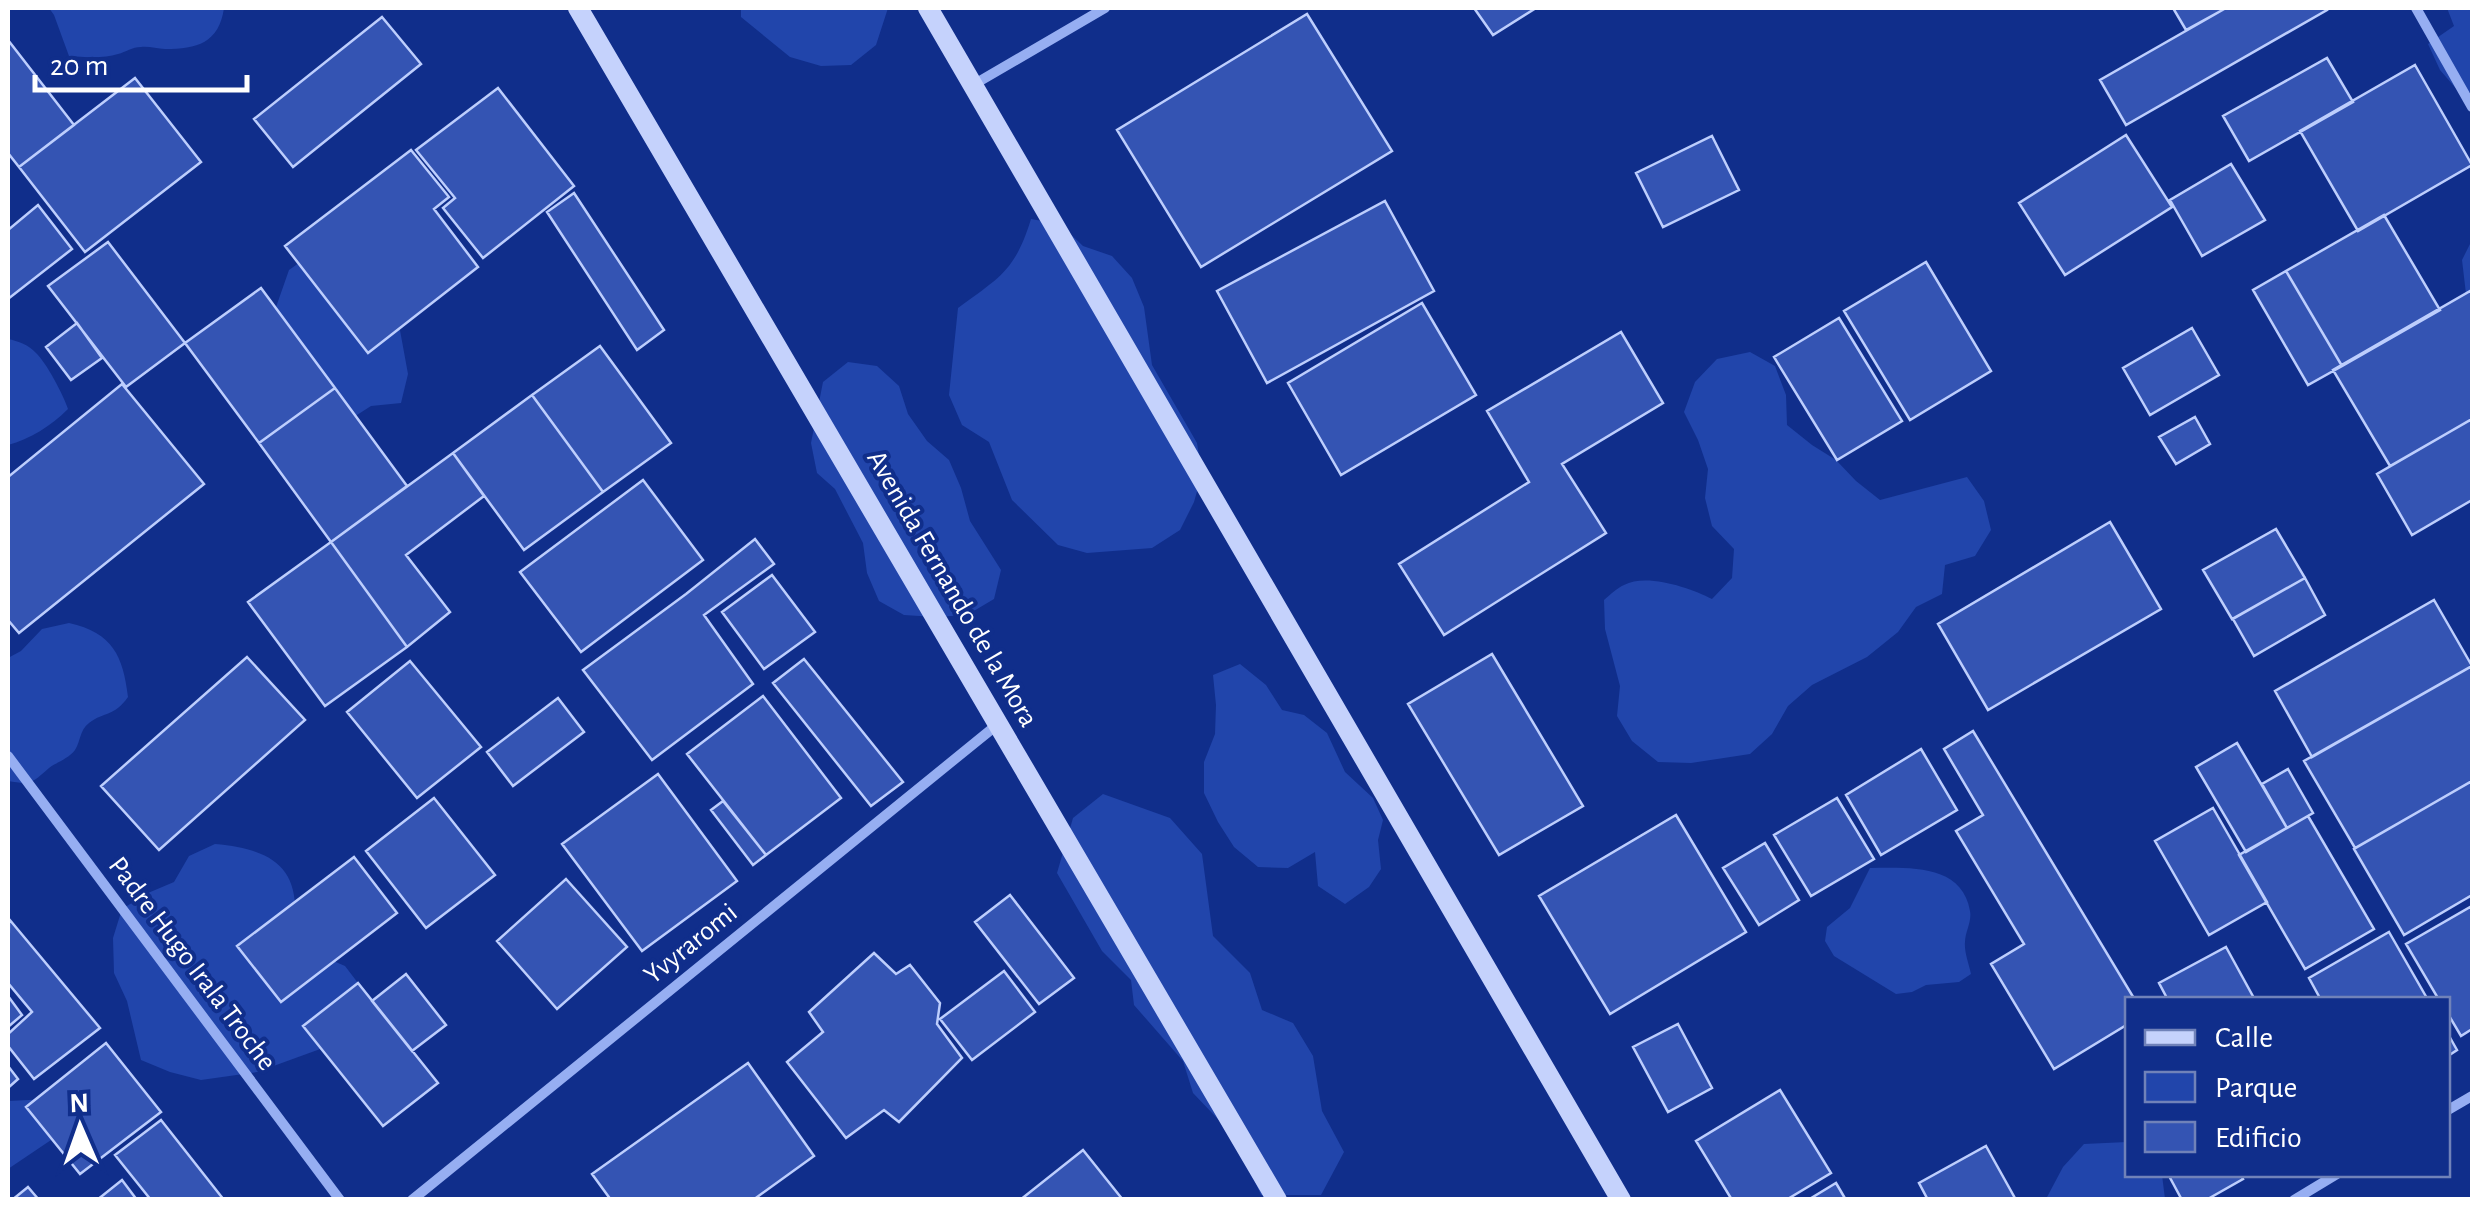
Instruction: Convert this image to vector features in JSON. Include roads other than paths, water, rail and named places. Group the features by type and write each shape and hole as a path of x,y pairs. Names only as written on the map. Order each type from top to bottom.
{"main road":[{"name":"Avenida Fernando de la Mora","path":"578,8 1277,1200"},
{"path":"928,8 1621,1200"}],"street":[{"path":"973,85 1104,8"},
{"path":"2416,8 2472,108"},
{"name":"Yvyraromi","path":"412,1200 998,723"},
{"name":"Padre Hugo Irala Troche","path":"8,756 340,1200"},
{"path":"2450,1109 2472,1096"},
{"path":"2294,1200 2332,1177"}]}
